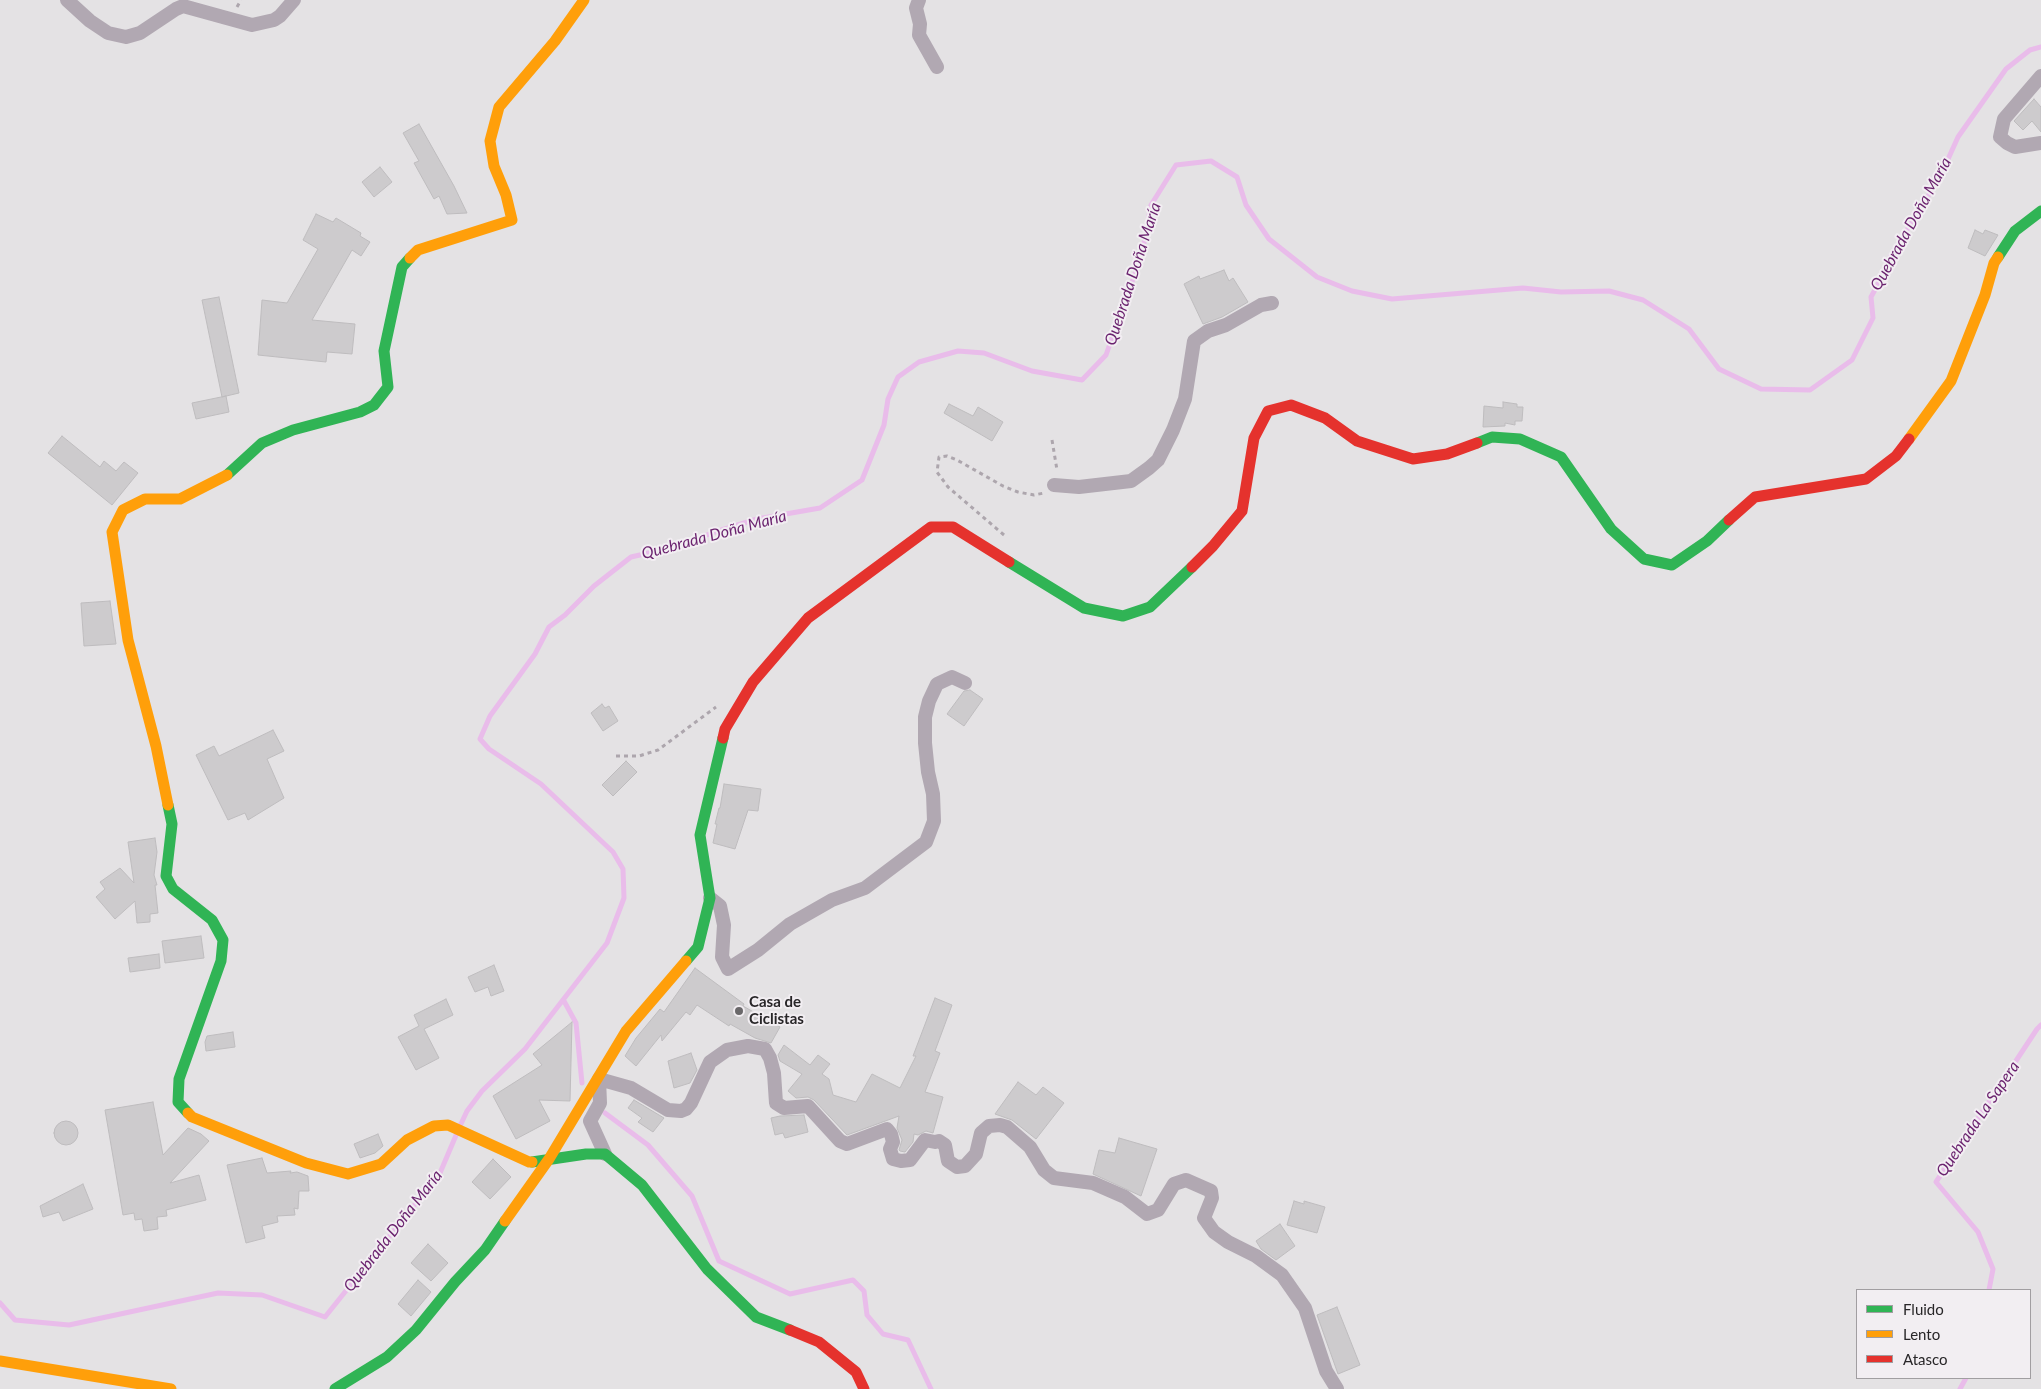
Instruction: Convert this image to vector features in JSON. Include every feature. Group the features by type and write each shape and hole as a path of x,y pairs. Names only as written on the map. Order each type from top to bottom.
{"street":[{"path":"67,0 90,21 108,33 126,37 140,32 176,8 183,6 252,24 274,20 294,0"},
{"path":"584,0 555,41 499,107 490,141 494,166 506,196 512,220 418,250 402,267 384,351 388,387 374,406 360,412 292,430 262,443 225,477 180,499 145,499 123,510 112,532 128,640 156,746 172,824 166,876 173,889 212,920 223,940 220,961 179,1079 178,1102 192,1117 306,1163 348,1174 380,1164 406,1140 434,1126 448,1125 529,1162 605,1154"},
{"path":"919,0 916,8 920,24 919,35 937,67"},
{"path":"2041,76 2035,93 2004,119 2000,137 2015,147 2041,143"},
{"path":"335,1389 387,1357 416,1330 455,1282 485,1250 549,1159 626,1031 698,947 710,898 700,835 725,729 753,682 808,618 931,527 953,528 1084,608 1122,616 1150,607 1173,587 1213,546 1242,511 1254,438 1268,410 1291,405 1325,418 1356,441 1413,459 1447,454 1492,437 1520,439 1561,457 1610,529 1644,559 1672,565 1707,541 1755,497 1866,479 1896,456 1951,382 1964,343 1985,294 1994,263 2015,231 2041,211"},
{"path":"1054,485 1080,487 1131,481 1149,468 1158,460 1174,430 1185,400 1194,341 1208,331 1226,324 1261,305 1272,303"},
{"path":"710,898 720,906 724,925 722,958 728,969 758,950 790,924 832,900 865,888 926,842 934,821 934,794 928,772 925,717 929,701 937,684 952,677 965,683"},
{"path":"598,1079 631,1088 668,1110 681,1111 686,1109 691,1103 710,1062 727,1050 748,1046 765,1049 770,1058 774,1073 776,1103 784,1108 808,1106 840,1141 847,1144 887,1129 891,1134 893,1142 890,1149 893,1158 901,1161 910,1160 925,1140 939,1141 944,1145 948,1161 957,1167 965,1166 976,1154 981,1133 989,1126 1000,1125 1007,1127 1030,1147 1044,1170 1054,1178 1093,1184 1124,1197 1147,1214 1158,1210 1174,1184 1186,1180 1211,1191 1212,1198 1204,1218 1214,1232 1228,1242 1256,1256 1282,1276 1305,1308 1326,1371 1337,1389"},
{"path":"598,1079 600,1103 590,1121 605,1154 642,1185 707,1269 756,1317 819,1342 856,1372 864,1389"},
{"path":"0,1361 171,1389"}],"path":[{"path":"1006,537 948,487 937,472 939,457 947,456 958,460 1003,486 1018,492 1034,495 1046,493 1054,485 1058,474 1052,440"},
{"path":"616,756 639,756 658,750 705,714 722,704 743,700"}],"building":[{"path":"2034,99 2041,107 2041,132 2032,121 2023,130 2014,121"},
{"path":"419,124 467,213 447,214 439,196 434,199 414,163 419,161 403,133"},
{"path":"380,167 392,182 374,197 362,182"},
{"path":"316,214 333,222 336,218 361,233 360,236 370,242 361,256 352,250 312,320 355,324 352,354 327,352 326,362 258,355 262,300 287,303 318,249 303,240"},
{"path":"1975,230 1983,234 1985,230 1998,235 1985,256 1968,248"},
{"path":"1224,270 1229,281 1233,278 1248,302 1222,317 1203,324 1184,284 1199,276 1200,279"},
{"path":"219,297 239,393 222,397 202,300"},
{"path":"226,396 229,412 196,419 192,403"},
{"path":"1503,402 1523,407 1522,421 1515,421 1515,425 1505,423 1505,426 1483,427 1484,406 1503,408"},
{"path":"949,404 973,416 978,407 1003,422 992,441 944,413"},
{"path":"62,436 100,467 104,461 116,471 124,462 138,473 112,505 48,453"},
{"path":"110,601 116,644 84,646 81,603"},
{"path":"970,690 983,699 964,726 947,714 964,691"},
{"path":"602,704 605,708 609,706 618,721 603,731 591,713"},
{"path":"273,730 284,751 267,759 284,798 248,820 245,813 228,820 196,755 214,746 219,756"},
{"path":"626,761 637,772 613,796 602,785"},
{"path":"724,784 761,789 758,811 748,810 735,849 713,843 717,824 715,824"},
{"path":"155,838 157,852 154,875 157,885 155,885 158,913 150,914 150,922 137,923 135,901 115,919 96,897 105,889 100,882 120,868 134,883 128,842"},
{"path":"201,936 204,958 165,963 162,941"},
{"path":"159,954 160,968 130,972 128,958"},
{"path":"494,965 504,991 491,996 488,987 475,992 468,977"},
{"path":"695,968 744,1004 743,1006 780,1027 771,1043 755,1038 730,1024 729,1026 697,1005 690,1015 686,1012 662,1041 661,1035 636,1066 625,1056 636,1038 660,1009 664,1012"},
{"path":"935,998 952,1005 935,1051 940,1053 925,1092 943,1097 933,1133 926,1131 918,1135 914,1134 913,1142 905,1152 899,1150 902,1140 897,1128 899,1116 847,1135 814,1100 808,1097 796,1098 788,1091 802,1074 780,1061 778,1055 784,1045 810,1065 818,1055 830,1064 822,1074 829,1079 833,1095 856,1102 872,1074 900,1088 916,1056 913,1056"},
{"path":"446,999 453,1015 424,1029 439,1058 416,1070 398,1037 419,1026 414,1015"},
{"path":"572,1022 570,1101 539,1100 550,1121 516,1139 493,1096 542,1065 533,1054"},
{"path":"233,1032 235,1047 206,1051 205,1042 207,1036"},
{"path":"691,1053 697,1070 690,1083 674,1088 668,1061"},
{"path":"1018,1082 1036,1095 1043,1087 1064,1103 1036,1139 1012,1120 995,1114"},
{"path":"634,1100 664,1118 653,1132 638,1122 642,1118 628,1108"},
{"path":"153,1102 163,1155 188,1128 201,1134 209,1141 170,1183 199,1175 206,1200 166,1210 167,1216 157,1217 158,1229 144,1231 142,1219 135,1220 134,1213 123,1215 105,1110"},
{"path":"804,1115 808,1132 785,1138 783,1133 775,1135 771,1118"},
{"path":"66,1121 71,1122 77,1128 77,1138 71,1144 66,1145 61,1144 55,1138 54,1133 55,1128 61,1122"},
{"path":"378,1134 383,1146 375,1153 360,1158 354,1144"},
{"path":"1119,1138 1157,1149 1141,1196 1093,1174 1099,1150 1115,1153"},
{"path":"262,1158 267,1173 291,1171 290,1173 297,1172 308,1176 309,1191 299,1191 298,1209 294,1208 295,1215 277,1216 278,1222 262,1226 265,1238 246,1243 227,1165"},
{"path":"493,1159 511,1177 490,1199 472,1182"},
{"path":"83,1184 93,1209 63,1221 59,1212 43,1217 40,1206"},
{"path":"1294,1201 1304,1204 1304,1201 1325,1207 1317,1233 1287,1225"},
{"path":"1280,1224 1295,1246 1276,1260 1261,1249 1256,1241"},
{"path":"428,1244 448,1263 431,1281 411,1263"},
{"path":"418,1280 431,1292 411,1316 398,1304"},
{"path":"1337,1307 1360,1365 1338,1374 1317,1315"}],"waterway":[{"name":"Quebrada Doña María","path":"460,1126 467,1111 482,1091 525,1049 607,943 624,898 623,869 613,852 541,784 489,749 480,739 490,716 535,654 549,627 565,615 594,586 631,557 675,547 757,519 820,508 862,480 884,425 888,399 898,377 919,362 958,351 984,353 1032,371 1082,380 1106,355 1142,254 1151,205 1176,165 1211,161 1237,177 1246,205 1269,239 1317,277 1352,291 1392,299 1523,288 1561,292 1609,291 1643,300 1689,329 1719,369 1761,389 1810,390 1852,360 1873,318 1871,297 1883,275 1887,262 1940,177 1958,137 2006,69 2030,50 2041,47"},
{"path":"564,1001 576,1023 582,1083"},
{"name":"Quebrada La Sapera","path":"1989,1289 1993,1269 1978,1232 1936,1182 2041,1025"},
{"path":"605,1113 648,1145 692,1196 719,1261 790,1294 853,1280 864,1291 867,1315 883,1334 908,1340 931,1389"},
{"name":"Quebrada Doña María","path":"0,1303 15,1320 69,1325 218,1293 262,1295 325,1317 440,1173 457,1133"},
{"name":"Quebrada La Sapera","path":"1960,1389 1965,1379"}],"traffic: fast":[{"path":"1998,257 2015,231 2041,211"},
{"path":"227,475 262,443 293,430 360,412 374,405 388,387 384,351 402,267 410,258"},
{"path":"1477,443 1492,437 1520,439 1561,457 1611,529 1644,559 1672,565 1707,541 1729,520"},
{"path":"1009,562 1084,608 1123,616 1150,607 1192,567"},
{"path":"686,961 698,947 710,898 700,835 723,738"},
{"path":"168,805 172,824 166,876 173,889 212,920 223,940 221,961 179,1079 178,1102 188,1113"},
{"path":"532,1162 586,1154 605,1154 642,1185 707,1269 756,1317 790,1330"},
{"path":"335,1389 387,1357 416,1330 455,1282 485,1250 505,1221"}],"traffic: slow":[{"path":"410,258 418,250 512,220 506,195 494,166 490,141 499,107 555,41 584,0"},
{"path":"1909,439 1951,381 1985,295 1994,263 1998,257"},
{"path":"168,805 156,746 128,640 112,532 123,510 145,499 180,499 227,475"},
{"path":"505,1221 549,1159 626,1031 686,961"},
{"path":"188,1113 192,1117 306,1163 348,1174 381,1164 407,1140 434,1126 448,1125 532,1162"},
{"path":"0,1361 171,1389"}],"traffic: jam":[{"path":"1192,567 1213,546 1242,511 1254,438 1268,411 1291,405 1325,418 1357,441 1413,459 1447,454 1477,443"},
{"path":"1729,520 1755,497 1866,479 1896,456 1909,439"},
{"path":"723,738 725,729 753,682 808,618 931,527 953,527 1009,562"},
{"path":"790,1330 819,1342 856,1372 864,1389"}],"place":[{"name":"Casa de Ciclistas","path":"739,1011"}]}
